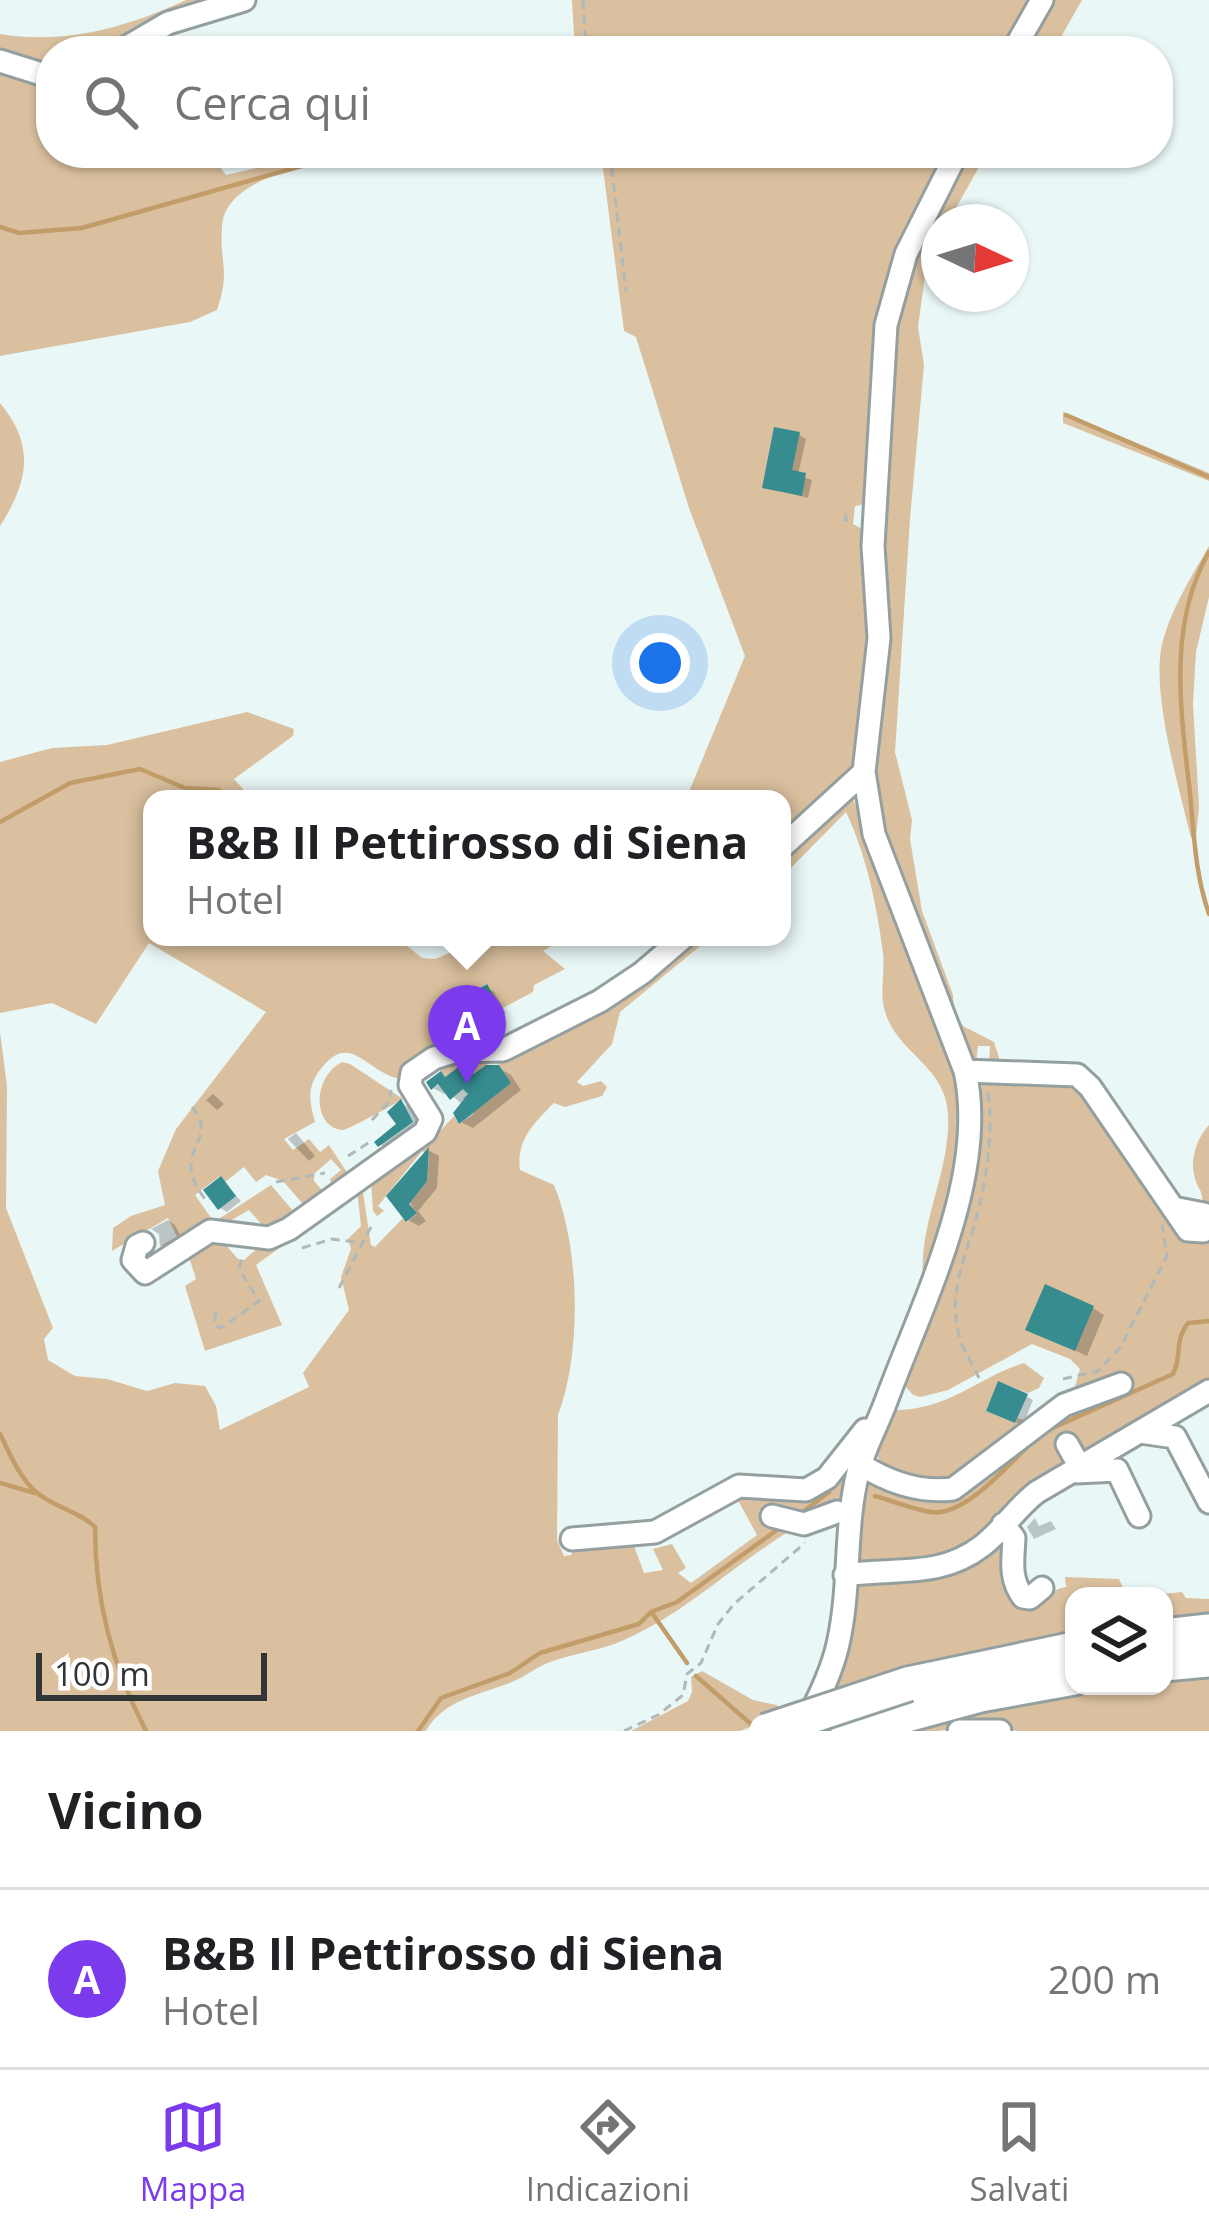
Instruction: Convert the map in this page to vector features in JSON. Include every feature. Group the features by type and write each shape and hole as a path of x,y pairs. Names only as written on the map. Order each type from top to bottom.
{"highway":[{"path":"1173,1635 1209,1631"},
{"path":"766,1731 910,1698 1065,1652"},
{"path":"1173,1663 1209,1660"},
{"path":"848,1731 910,1698 980,1694 1065,1680"}],"street":[{"path":"146,36 168,23 244,0"},
{"path":"1022,36 1042,0"},
{"path":"0,61 36,74"},
{"path":"800,1731 839,1641 848,1512 860,1464 954,1214 970,1135 975,1071 874,834 864,772 879,638 872,546 886,325 906,254 949,168"},
{"path":"791,839 864,772"},
{"path":"143,1243 137,1246 133,1260 146,1273 210,1231 269,1238 289,1229 425,1132 430,1119 410,1085 412,1073 434,1058 457,1051 503,1050 600,1001 674,946"},
{"path":"975,1071 1077,1075 1090,1087 1167,1215"},
{"path":"860,1464 884,1479 931,1490 953,1489 1064,1405 1121,1384"},
{"path":"845,1575 939,1568 974,1551 1020,1505 1209,1391"},
{"path":"572,1539 656,1532 725,1491 747,1485 806,1490 827,1478 862,1431 876,1424"},
{"path":"1139,1432 1175,1437 1209,1502"},
{"path":"1067,1444 1075,1470"},
{"path":"1075,1470 1117,1471 1139,1516"},
{"path":"781,1519 804,1523 838,1512"},
{"path":"1003,1525 1014,1538 1016,1588 1023,1598 1042,1588"},
{"path":"959,1731 1000,1731"}],"path":[{"path":"583,0 585,36"},
{"path":"612,168 626,291"},
{"path":"846,514 845,520 861,521"},
{"path":"975,1071 991,1141 974,1226 957,1273 956,1299 959,1336 979,1378"},
{"path":"372,1120 389,1102 394,1082"},
{"path":"192,1107 201,1117 202,1128 188,1158 194,1185 205,1199"},
{"path":"348,1156 374,1140"},
{"path":"276,1182 326,1173"},
{"path":"1063,1379 1098,1371 1120,1348 1166,1256 1167,1215"},
{"path":"339,1288 374,1223"},
{"path":"216,1312 212,1319 221,1328 260,1301 239,1269 251,1236"},
{"path":"302,1248 332,1239 364,1243"},
{"path":"624,1731 658,1715 683,1695 687,1674 700,1663 718,1624 734,1604 838,1512"}],"shaded area":[{"path":"186,0 200,0 129,36 60,36 96,31"},
{"path":"572,0 1033,0 1013,36 574,36"},
{"path":"1050,0 1082,0 1062,36 1030,36"},
{"path":"0,34 36,37 36,63 0,53"},
{"path":"0,70 36,82 36,168 221,168 226,175 256,168 298,168 259,182 228,208 222,226 224,275 217,310 190,322 0,356"},
{"path":"603,168 942,168 928,204 921,204 921,220 877,330 865,504 855,506 853,524 862,529 869,641 855,765 791,828 791,790 690,790 745,656 689,508 636,337 624,331"},
{"path":"959,168 979,168 958,204 941,204"},
{"path":"921,244 918,327 924,365 895,752 912,820 910,839 922,911 953,995 954,1010 963,1026 994,1042 1002,1067 989,1063 990,1046 978,1046 976,1063 971,1064 882,829 871,764 894,325"},
{"path":"0,403 19,434 24,463 17,494 0,526"},
{"path":"1063,412 1209,473 1209,481 1063,423"},
{"path":"1209,546 1209,597 1196,652 1193,704 1199,807 1196,837 1191,838 1168,744 1161,650 1181,596"},
{"path":"247,712 294,729 293,736 234,779 244,790 143,790 143,946 147,946 96,1024 52,1003 0,1013 0,762 52,748 107,745"},
{"path":"852,796 957,1076 965,1113 947,1212 923,1276 926,1236 948,1135 945,1097 930,1071 898,1037 884,1008 878,917 846,812 791,868 791,845"},
{"path":"154,946 407,946 422,958 435,959 466,946 552,946 543,951 565,969 501,1009 486,984 440,1011 444,1018 460,1010 468,1023 459,1029 457,1046 400,1079 348,1053 329,1060 312,1086 315,1122 284,1139 293,1150 309,1139 320,1152 329,1145 352,1180 334,1193 330,1179 341,1170 331,1159 314,1174 314,1181 328,1197 309,1211 283,1181 266,1175 256,1182 244,1167 225,1182 220,1176 195,1195 214,1222 271,1185 299,1218 269,1233 249,1210 164,1259 143,1260 177,1237 168,1218 112,1251 113,1228 131,1216 165,1205 158,1171 176,1129 266,1012"},
{"path":"674,946 700,946 620,1012 612,1044 577,1082 583,1086 601,1081 607,1087 602,1096 565,1107 554,1103 533,1125 521,1150 520,1170 554,1185 573,1269 571,1361 558,1415 557,1540 564,1556 574,1548 633,1543 644,1573 663,1570 653,1549 672,1544 686,1568 678,1573 691,1583 757,1535 734,1493 810,1494 859,1437 844,1505 786,1533 653,1625 464,1699 426,1731 0,1731 0,1032 7,1086 6,1208 53,1328 44,1339 48,1360 75,1376 147,1391 175,1383 205,1386 216,1406 220,1430 309,1387 303,1373 349,1310 341,1277 351,1249 348,1239 361,1226 357,1190 362,1186 375,1247 403,1218 407,1222 417,1214 410,1202 427,1181 429,1155 422,1151 378,1206 384,1211 377,1216 371,1180 431,1141 454,1116 459,1124 474,1114 463,1098 475,1090 485,1101 511,1083 495,1059 472,1075 464,1064 445,1077 438,1067 449,1060 486,1058"},
{"path":"342,1062 403,1099 347,1129 333,1127 321,1112 321,1090 332,1069"},
{"path":"1074,1079 1170,1211 1202,1204 1193,1161 1209,1125 1209,1384 955,1555 862,1569 855,1562 863,1475 930,1499 1072,1397 1080,1369 1070,1359 1032,1344 948,1390 921,1397 905,1386 903,1376 979,1081 981,1091 983,1080"},
{"path":"337,1206 256,1265 282,1325 205,1351 185,1286 196,1279 188,1254 217,1235 244,1260 261,1245"},
{"path":"1024,1363 1044,1378 1039,1388 1028,1393 998,1382 986,1411 1015,1423 1018,1418 1031,1423 940,1487 884,1470 877,1455 897,1410 948,1399"},
{"path":"1005,1543 1011,1589 1023,1610 1065,1587 1065,1643 829,1698 853,1582 916,1582"},
{"path":"1065,1577 1119,1579 1123,1587 1066,1587"},
{"path":"1173,1593 1209,1599 1209,1623 1173,1626"},
{"path":"702,1671 753,1700 777,1705 782,1715 740,1731 631,1731 688,1701 691,1677"},
{"path":"1209,1671 1209,1731 1016,1731 988,1725 881,1731 1065,1690 1065,1695 1173,1695 1173,1674"}],"building":[{"path":"774,427 800,432 792,470 806,473 802,496 762,488"},
{"path":"487,984 501,1009 478,1022 464,997"},
{"path":"486,1065 499,1065 511,1083 459,1124 453,1113 468,1094 463,1089 450,1100 438,1084 431,1090 426,1082 441,1071 445,1077 466,1066 472,1075"},
{"path":"401,1099 413,1122 378,1147 374,1142 396,1124 387,1112"},
{"path":"429,1147 427,1181 409,1204 417,1213 406,1222 386,1196"},
{"path":"221,1176 236,1196 218,1210 203,1190"},
{"path":"1045,1284 1094,1306 1075,1351 1025,1330"},
{"path":"998,1381 1028,1394 1015,1423 986,1411"}],"waterway":[{"path":"0,227 19,233 82,228 295,168"},
{"path":"1066,415 1209,477"},
{"path":"1209,552 1187,609 1180,670 1196,854 1209,914"},
{"path":"0,822 70,783 140,769 185,788 219,790"},
{"path":"1046,1431 1173,1374 1188,1323 1209,1321"},
{"path":"0,1434 36,1492 95,1527 98,1581 108,1632 146,1731"},
{"path":"875,1496 924,1511 944,1511 972,1498 1032,1442"},
{"path":"0,1483 35,1493"},
{"path":"800,1514 829,1492"},
{"path":"418,1731 441,1698 510,1673 540,1653 639,1624 781,1527"},
{"path":"652,1613 687,1663"},
{"path":"696,1676 752,1725"}],"place":[{"name":"B&B Il Pettirosso di Siena","path":"467,1084"}]}
